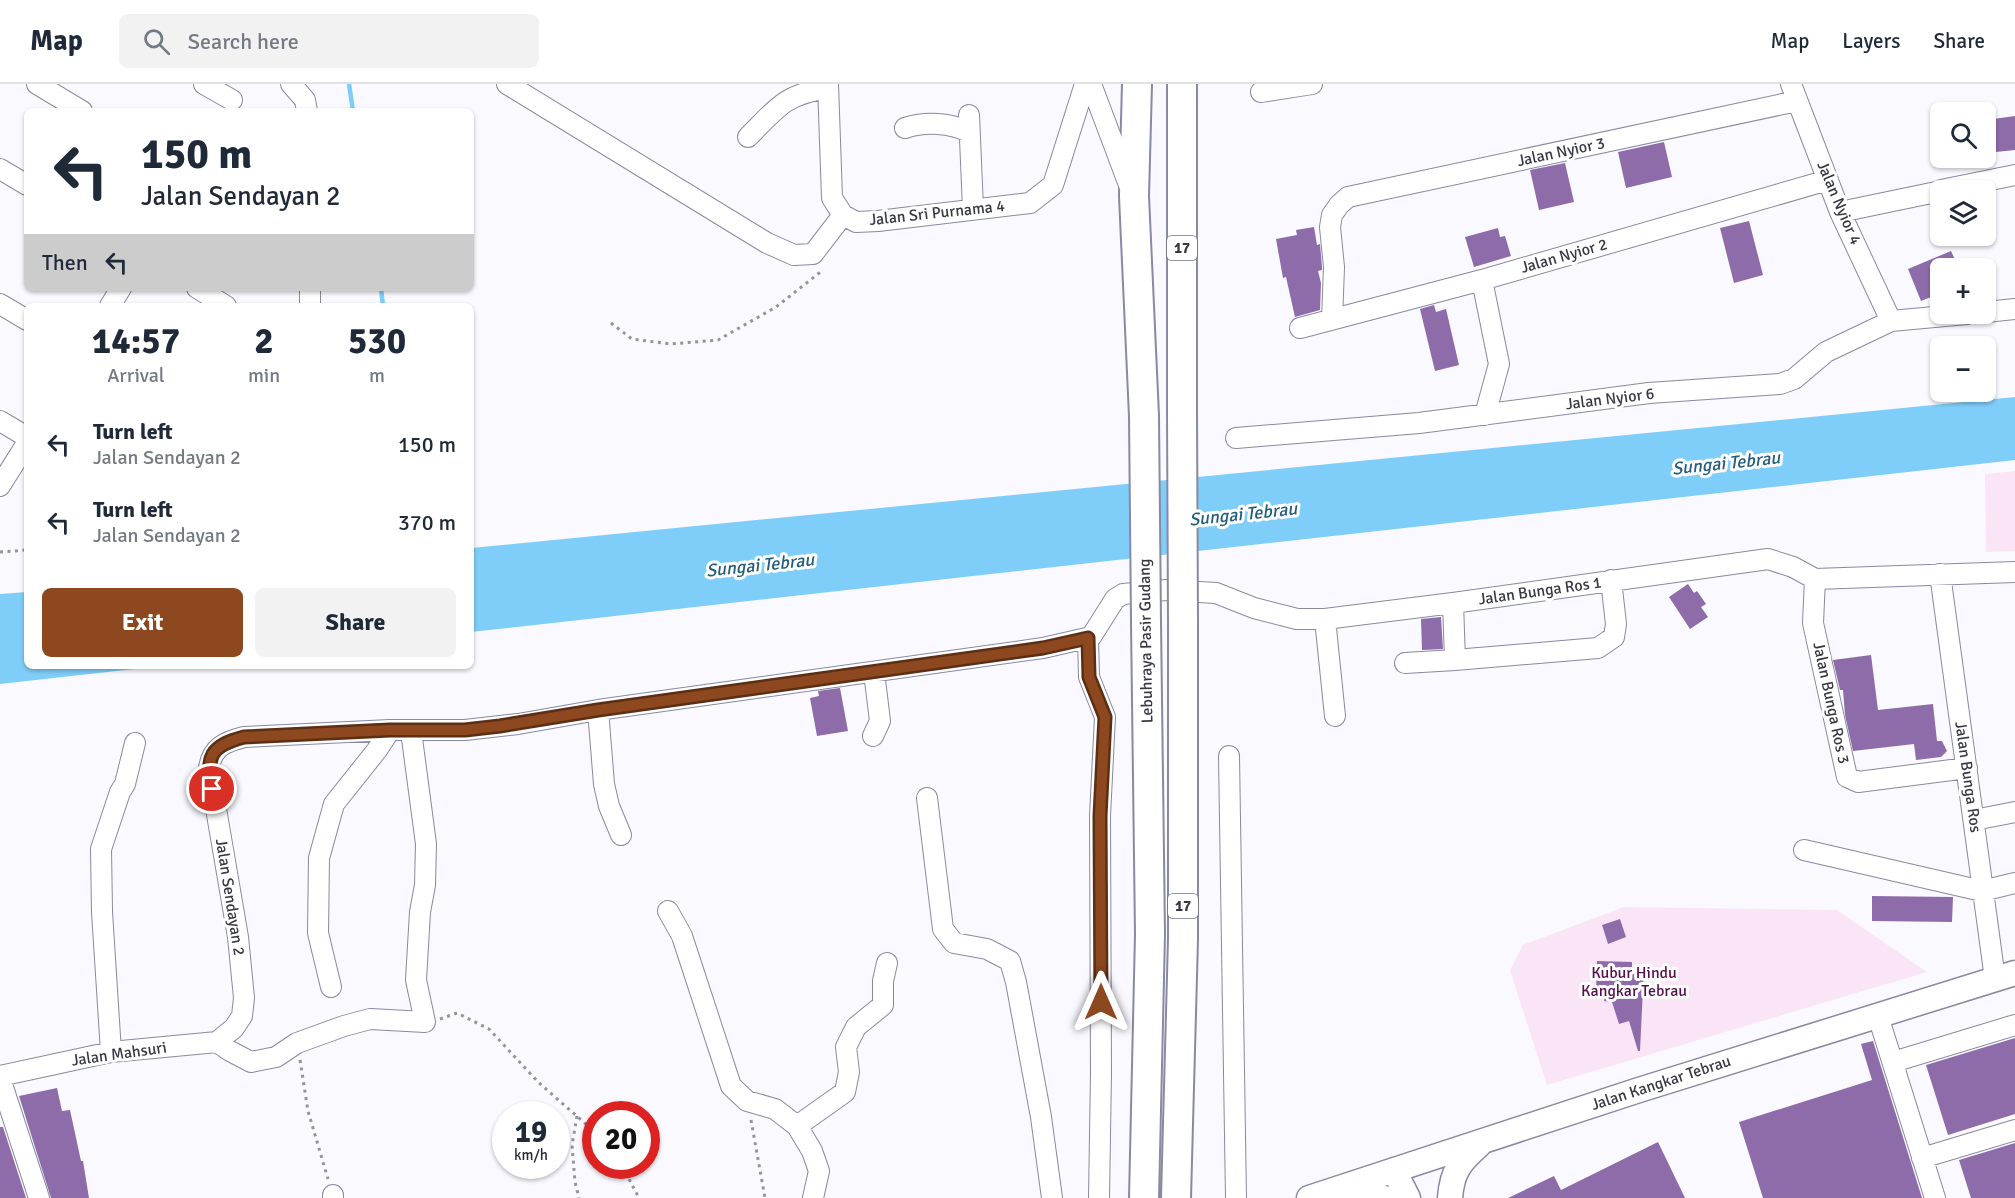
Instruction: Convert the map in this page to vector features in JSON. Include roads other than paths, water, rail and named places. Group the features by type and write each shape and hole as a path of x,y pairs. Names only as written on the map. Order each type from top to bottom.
{"highway":[{"name":"Lebuhraya Pasir Gudang","path":"1137,84 1134,196 1144,416 1150,934 1144,1196"},
{"name":"17","path":"1176,1195 1183,939 1182,84"}],"main road":[{"name":"Jalan Kangkar Tebrau","path":"1317,1196 1639,1090 2005,976"},
{"path":"1448,1198 1459,1164 1483,1141"},
{"path":"1429,1159 1448,1198"},
{"path":"1394,1170 1408,1198"},
{"path":"1317,1196 1360,1192 1384,1198"}],"street":[{"path":"37,84 77,108"},
{"path":"204,84 233,98"},
{"path":"291,84 305,100 306,108"},
{"path":"507,84 767,243 794,255 813,254 843,214 832,198 828,86 806,91 784,102 748,137"},
{"name":"Jalan Sri Purnama 4","path":"843,214 856,222 878,221 1030,203 1053,185 1085,84"},
{"path":"1091,84 1134,196"},
{"path":"1262,92 1312,84"},
{"name":"Jalan Nyior 4","path":"1794,93 1840,212 1891,321"},
{"name":"Jalan Nyior 3","path":"1332,320 1334,267 1330,228 1332,215 1348,197 1794,93"},
{"path":"905,128 921,124 956,126 969,124 973,209"},
{"path":"0,170 24,183"},
{"path":"1992,180 2015,175"},
{"name":"Jalan Nyior 2","path":"1300,328 1482,280 1828,180"},
{"path":"1840,212 1930,193"},
{"path":"1482,280 1499,364 1485,415"},
{"path":"202,291 221,303"},
{"path":"0,304 24,318"},
{"path":"1996,311 2015,309"},
{"name":"Jalan Nyior 6","path":"1236,438 1419,423 1649,393 1780,384 1794,379 1826,352 1891,321 1930,317"},
{"path":"0,421 24,435"},
{"path":"0,486 24,448"},
{"name":"Jalan Bunga Ros 1","path":"1088,638 1094,634 1115,599 1123,594 1166,590 1216,593 1254,608 1297,619 1324,619 1768,559 1792,567 1815,579 2015,572"},
{"name":"Jalan Bunga Ros","path":"1940,574 1982,891 2005,976"},
{"name":"Jalan Bunga Ros 3","path":"1815,579 1814,623 1847,777 1858,782 1967,768"},
{"path":"1405,663 1598,648 1614,637 1616,624 1611,580"},
{"path":"1453,603 1455,660"},
{"path":"1324,619 1335,716"},
{"path":"1088,638 1089,677 1105,717 1100,816 1099,1198"},
{"name":"Jalan Sendayan 2","path":"217,1042 234,1028 242,1016 244,998 238,937 208,768 210,757 218,748 230,741 244,737 390,730 465,730 518,724 598,710 1043,648 1088,638"},
{"path":"873,736 880,721 874,672"},
{"path":"598,710 604,784 609,806 621,835"},
{"path":"331,987 318,933 318,858 334,804 390,730"},
{"path":"217,1042 251,1062 276,1057 297,1044 344,1026 370,1020 424,1022 416,980 420,912 425,885 426,844 411,731"},
{"path":"111,1052 102,912 101,849 120,792 125,784 135,743"},
{"path":"1229,756 1236,1198"},
{"path":"927,798 943,929 954,943 987,949 1010,961 1041,1117 1052,1198"},
{"path":"1974,820 2015,813"},
{"path":"1804,850 1982,891 2015,883"},
{"path":"668,911 682,936 731,1086 747,1101 775,1109 797,1126 812,1151 819,1171 813,1198"},
{"path":"797,1126 845,1092 849,1072 846,1047 856,1027 884,1005 883,981 887,963"},
{"path":"1878,1016 1935,1198"},
{"path":"1893,1062 2015,1025"},
{"name":"Jalan Mahsuri","path":"0,1077 111,1052 217,1042"},
{"path":"0,1077 39,1198"},
{"path":"1922,1158 2015,1130"}],"water":[{"name":"Sungai Tebrau","path":"2015,397 2015,460 474,632 474,548 1964,402 1996,402 1996,399"},
{"path":"24,592 24,669 134,669 0,684 0,594"}],"waterway":[{"path":"349,84 353,108"},
{"path":"381,291 383,303"}],"park label":[{"name":"Kubur Hindu Kangkar Tebrau","path":"1634,982"}]}
